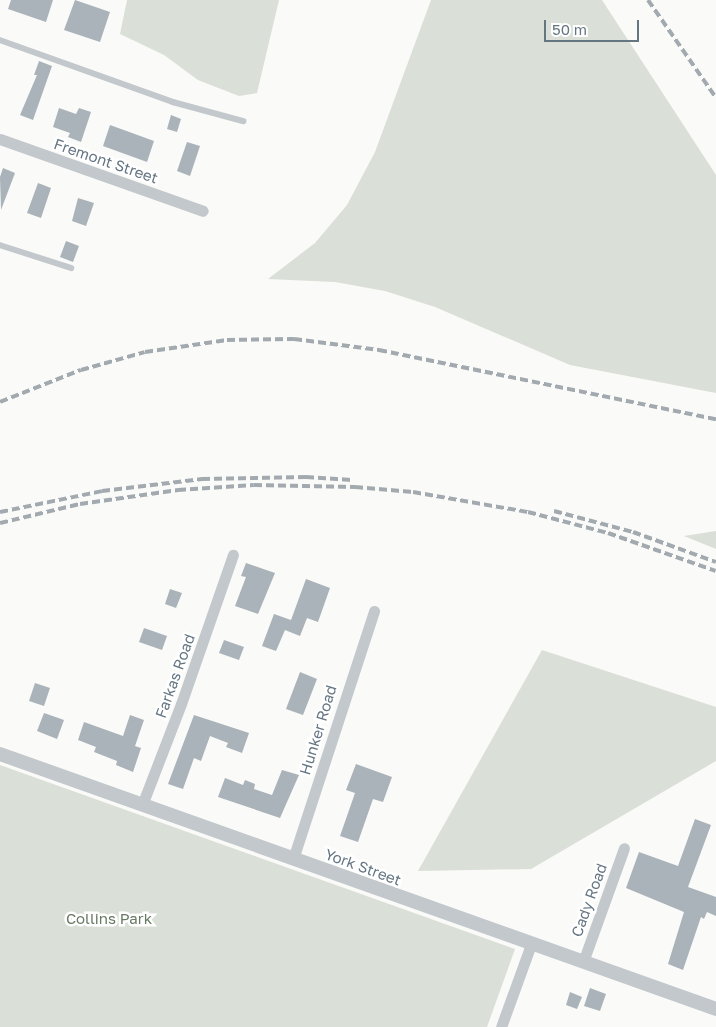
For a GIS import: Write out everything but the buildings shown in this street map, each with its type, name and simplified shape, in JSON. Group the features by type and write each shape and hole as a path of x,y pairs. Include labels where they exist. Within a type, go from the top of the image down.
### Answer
{"street":[{"name":"Fremont Street","path":"0,139 203,211"},
{"name":"Farkas Road","path":"142,805 181,704 233,555"},
{"name":"Hunker Road","path":"293,859 374,611"},
{"name":"York Street","path":"0,754 716,1009"},
{"name":"Cady Road","path":"583,962 624,848"},
{"path":"501,1027 531,944"}],"lane":[{"path":"0,40 173,102 242,121"},
{"path":"0,245 71,268"}],"green space":[{"path":"127,0 279,0 257,93 239,96 198,80 164,55 120,34"},
{"path":"431,0 602,0 716,175 716,393 570,365 435,307 385,291 335,282 268,279 315,243 347,205 375,152"},
{"path":"716,531 716,549 684,536"},
{"path":"542,650 716,707 716,761 531,869 418,871"},
{"name":"Collins Park","path":"0,765 515,949 487,1027 0,1027"}],"railway":[{"path":"648,0 716,98"},
{"path":"0,402 81,370 145,352 227,340 294,339 379,350 716,419"},
{"path":"0,512 102,491 202,479 306,477 352,480"},
{"path":"0,523 80,504 178,490 254,485 355,487 413,492 528,512 608,533 716,571"},
{"path":"554,511 633,532 716,562"}]}
